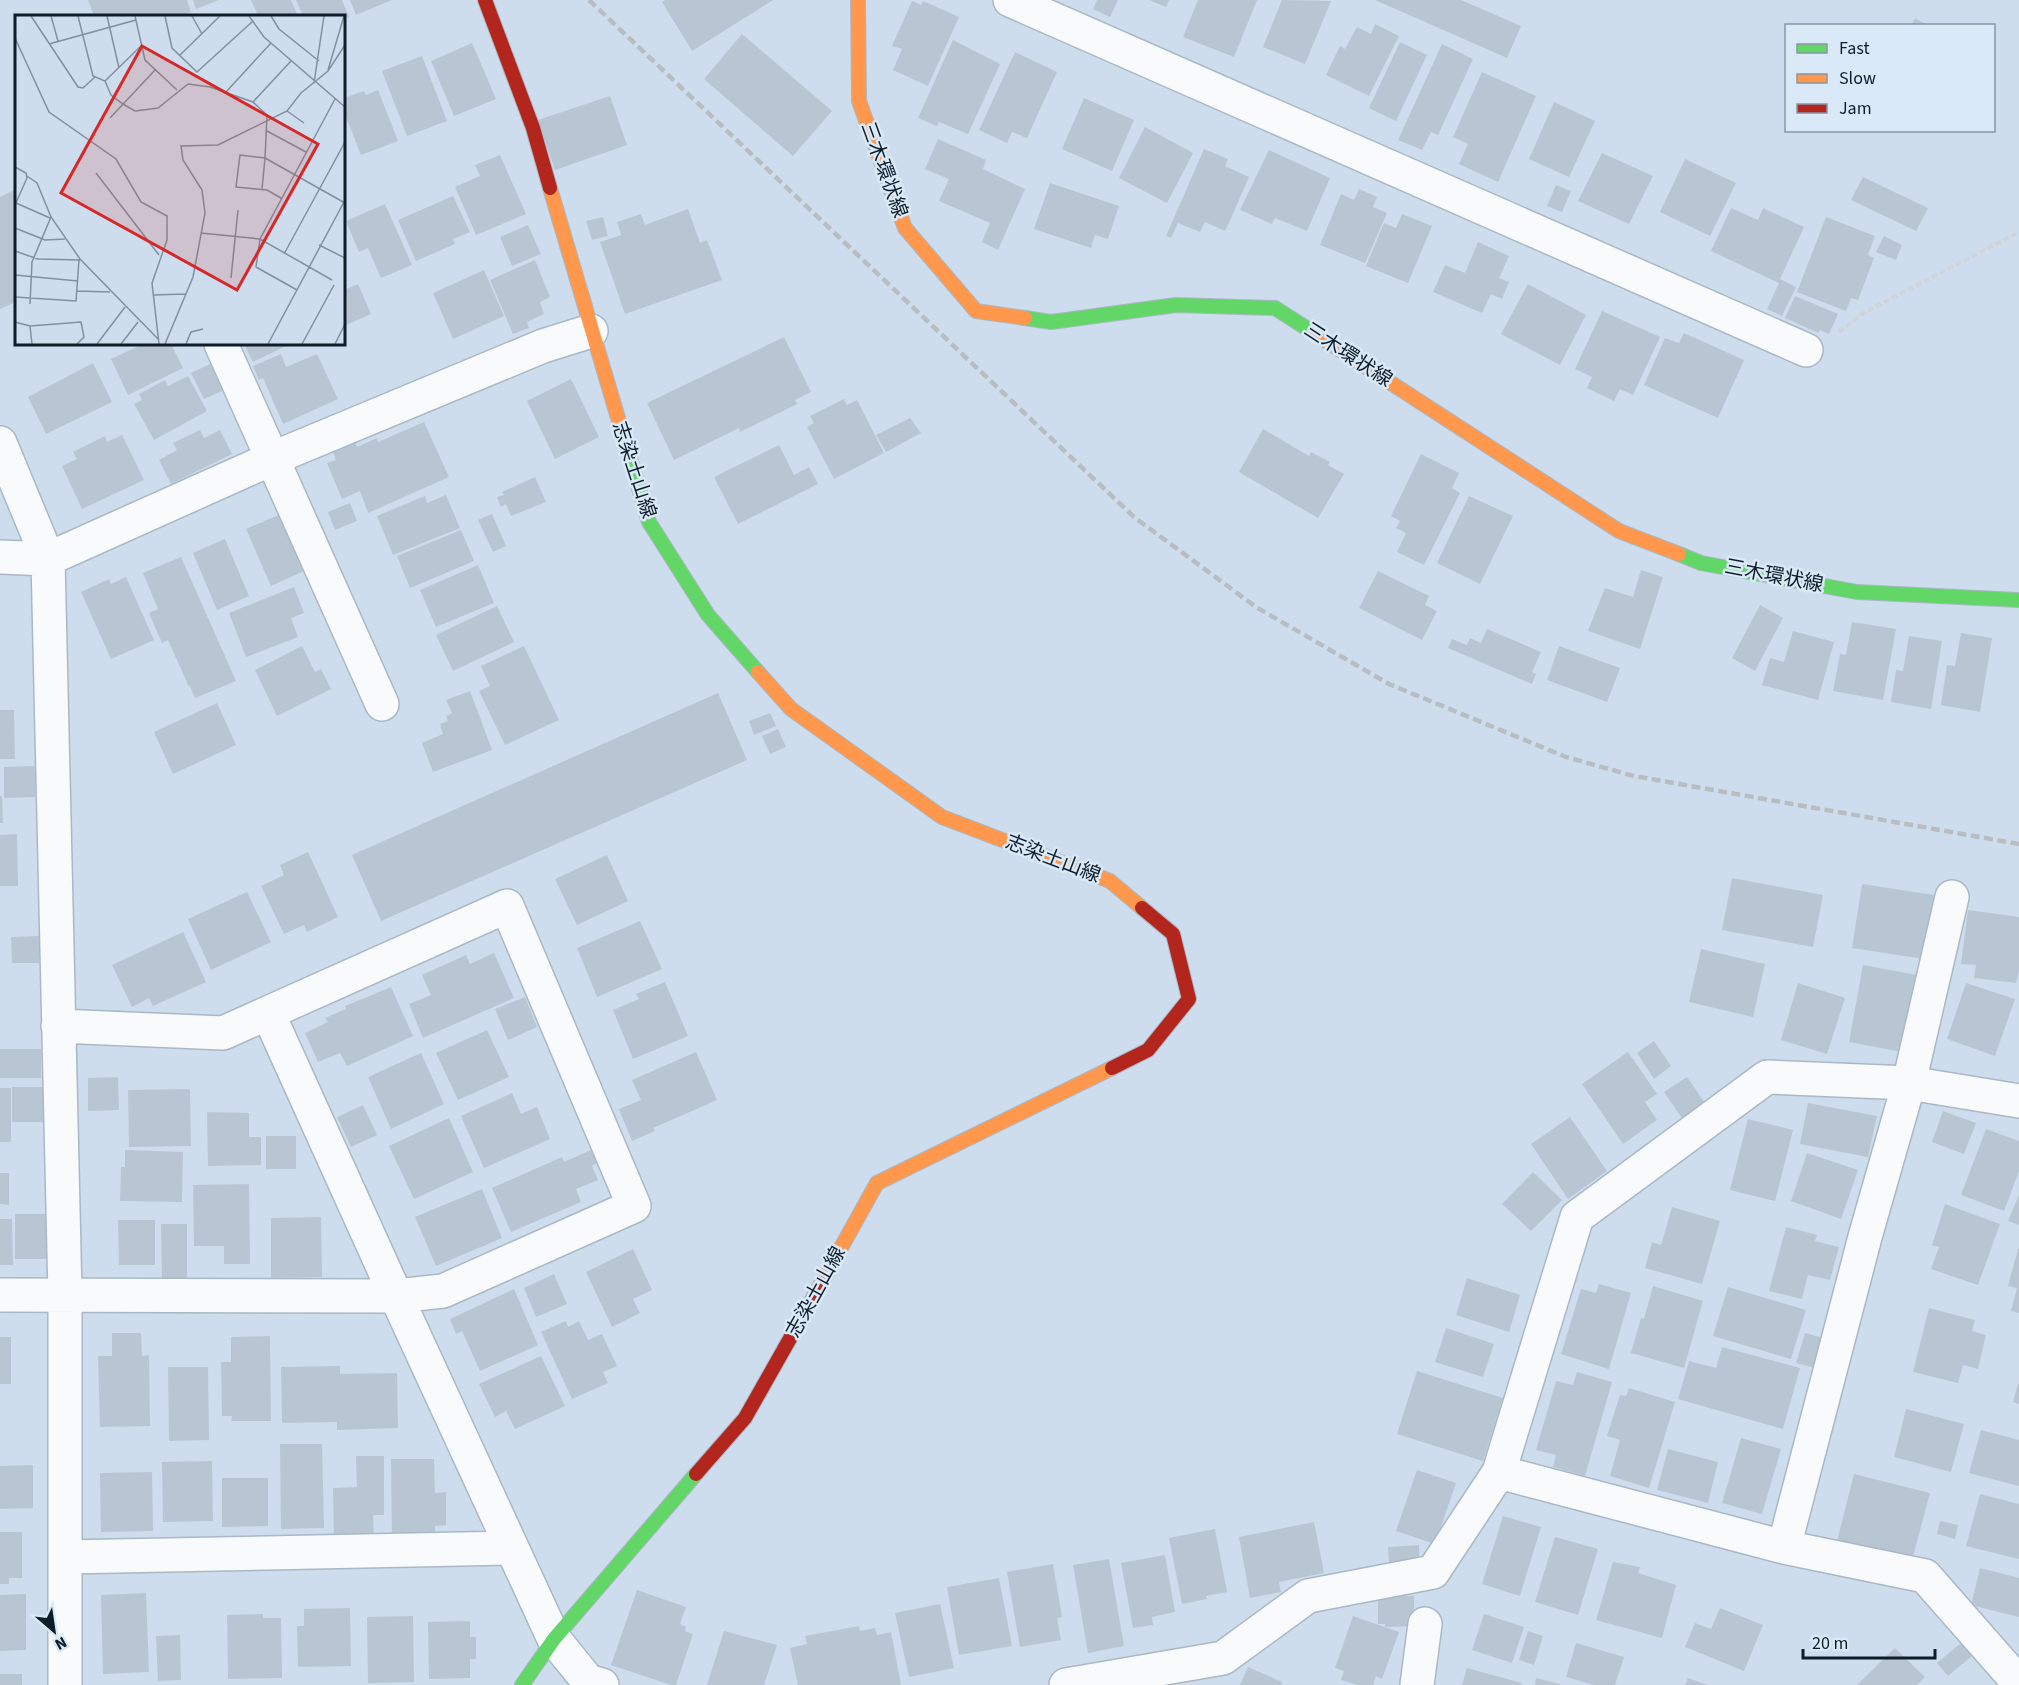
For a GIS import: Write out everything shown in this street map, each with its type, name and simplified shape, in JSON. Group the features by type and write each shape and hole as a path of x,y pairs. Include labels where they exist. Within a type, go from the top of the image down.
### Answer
{"main road":[{"name":"志染土山線","path":"485,0 533,128 591,331 650,522 708,615 791,709 942,817 1110,881 1173,934 1189,999 1148,1050 877,1183 745,1418 554,1639 522,1685"},
{"name":"三木環状線","path":"858,0 859,101 905,228 976,311 1051,322 1176,305 1275,308 1619,531 1701,563 1857,592 2019,600"}],"street":[{"path":"1010,0 1806,350"},
{"path":"0,557 48,559 271,459 543,346 591,331"},
{"path":"221,345 382,704"},
{"path":"0,443 48,559 64,1295 65,1685"},
{"path":"1784,1547 1865,1237 1909,1083 1952,897"},
{"path":"0,1295 396,1296 443,1291 634,1206 507,906 223,1033 58,1026"},
{"path":"268,1013 554,1639 588,1681 602,1685"},
{"path":"1066,1685 1223,1658 1308,1596 1433,1572 1499,1472 1577,1217 1767,1077 1909,1083 2019,1101"},
{"path":"1499,1472 1784,1547 1925,1576 2019,1683"},
{"path":"64,1557 512,1548"},
{"path":"1417,1685 1425,1624"}],"path":[{"path":"1806,350 1825,343 1865,312 2019,232"}],"building":[{"path":"88,0 187,0 191,12 183,15 94,15"},
{"path":"193,0 219,0 196,9"},
{"path":"251,0 291,0 298,15 258,15"},
{"path":"296,0 342,0 349,17 345,19 345,15 303,15"},
{"path":"350,0 392,0 356,15"},
{"path":"665,0 773,0 692,51 662,2"},
{"path":"1097,0 1118,0 1110,17 1093,9"},
{"path":"1149,0 1169,0 1166,7"},
{"path":"1198,0 1257,0 1234,57 1183,37"},
{"path":"1282,0 1331,1 1305,64 1263,47"},
{"path":"1375,0 1461,0 1521,26 1507,58"},
{"path":"912,1 921,5 923,1 959,17 928,86 893,70 902,49 892,46"},
{"path":"1915,18 1925,24 1912,24"},
{"path":"1375,24 1399,36 1369,96 1326,75 1340,46 1345,49 1357,27 1371,34"},
{"path":"742,34 832,111 793,156 704,79"},
{"path":"953,40 1000,64 968,134 939,122 937,126 918,118"},
{"path":"1400,42 1427,55 1396,121 1369,108"},
{"path":"472,43 496,99 454,116 431,61"},
{"path":"1442,44 1473,59 1438,135 1431,132 1422,150 1398,140"},
{"path":"1015,52 1057,72 1027,138 1012,132 1007,143 979,130"},
{"path":"422,56 447,121 407,136 382,71"},
{"path":"1482,72 1536,96 1498,182 1459,164 1468,144 1453,137"},
{"path":"378,90 398,141 361,155 345,115 345,98 364,91 366,95"},
{"path":"610,96 627,145 555,170 538,120"},
{"path":"1084,98 1134,120 1112,171 1062,149"},
{"path":"1554,102 1595,121 1569,177 1529,159"},
{"path":"1145,127 1193,153 1167,203 1119,178"},
{"path":"938,139 986,160 983,169 1025,189 998,250 982,242 990,223 939,201 949,179 925,169"},
{"path":"1204,149 1228,159 1225,166 1249,177 1229,223 1225,231 1205,222 1200,232 1178,223 1171,238 1166,236"},
{"path":"1269,150 1330,178 1307,231 1275,218 1272,224 1240,210"},
{"path":"1602,153 1653,176 1629,224 1578,201"},
{"path":"500,155 526,214 476,235 455,187 480,176 475,165"},
{"path":"1685,159 1736,183 1710,236 1660,212"},
{"path":"1863,177 1928,208 1916,231 1851,200"},
{"path":"1050,183 1119,206 1108,239 1095,235 1091,248 1034,229"},
{"path":"1556,185 1571,191 1562,212 1547,206"},
{"path":"1359,189 1377,197 1373,207 1387,213 1365,263 1320,245 1341,194 1354,200"},
{"path":"15,190 15,302 0,309 0,197"},
{"path":"453,196 470,232 453,239 455,244 416,261 398,220"},
{"path":"385,204 412,265 381,278 368,248 359,252 346,221"},
{"path":"1731,208 1758,220 1763,208 1804,227 1780,279 1796,287 1782,316 1767,309 1779,283 1711,251"},
{"path":"688,209 700,243 707,240 722,280 625,314 600,242 621,235 617,222 641,214 645,225"},
{"path":"1402,214 1432,226 1408,283 1366,266 1384,223 1396,228"},
{"path":"603,217 608,236 592,240 586,221"},
{"path":"1826,217 1875,236 1868,255 1874,258 1858,300 1851,298 1846,311 1797,292"},
{"path":"528,225 541,254 512,266 500,237"},
{"path":"1884,236 1902,245 1896,260 1876,252"},
{"path":"1478,242 1509,256 1499,278 1509,282 1502,299 1491,294 1482,313 1433,292 1445,265 1465,273"},
{"path":"535,260 550,297 540,302 544,314 527,322 529,328 513,334 490,280"},
{"path":"484,270 504,316 453,339 433,293"},
{"path":"358,284 371,314 345,326 345,290"},
{"path":"1528,284 1586,315 1560,365 1501,334"},
{"path":"1795,296 1838,314 1829,334 1820,330 1818,333 1785,318"},
{"path":"1602,311 1660,337 1633,395 1620,389 1614,401 1587,388 1592,377 1575,369"},
{"path":"1684,333 1744,360 1718,418 1644,385 1665,338 1679,343"},
{"path":"784,337 811,392 795,400 797,404 740,432 739,428 674,460 647,403"},
{"path":"141,345 172,345 183,368 128,395 111,359"},
{"path":"244,345 286,345 286,346 253,362"},
{"path":"281,354 286,367 317,354 338,399 283,424 263,378 259,380 253,366"},
{"path":"214,362 226,389 204,399 191,373"},
{"path":"93,363 112,402 46,434 28,397"},
{"path":"188,376 207,411 154,440 134,404 142,400 139,394 165,380 168,386"},
{"path":"571,379 599,437 555,459 527,401"},
{"path":"844,399 847,405 857,400 884,453 834,479 807,427 814,423 810,416"},
{"path":"910,418 921,433 886,452 876,435"},
{"path":"424,422 449,477 368,513 360,491 342,499 327,463 336,460 333,452 355,442 357,447 377,438 378,442"},
{"path":"1263,429 1309,456 1311,452 1330,462 1328,465 1344,474 1318,518 1239,472"},
{"path":"200,430 204,438 220,430 232,454 171,484 159,460 177,450 173,443"},
{"path":"122,435 144,480 82,509 62,466 77,459 73,452 105,436 107,442"},
{"path":"779,445 794,475 809,467 818,484 738,524 714,477"},
{"path":"1421,454 1459,473 1452,488 1460,493 1424,565 1397,552 1406,533 1396,528 1400,521 1391,516"},
{"path":"535,477 546,502 511,516 506,504 501,507 497,497 504,495 502,492"},
{"path":"446,495 460,528 393,555 377,516 425,496 427,503"},
{"path":"1469,496 1513,516 1480,584 1437,563"},
{"path":"350,503 357,521 335,530 328,512"},
{"path":"281,514 304,571 271,586 246,529"},
{"path":"492,514 506,546 493,552 478,520"},
{"path":"461,530 474,561 410,588 397,556"},
{"path":"225,539 249,596 217,610 193,553"},
{"path":"181,557 236,681 195,698 168,640 162,643 149,613 158,609 143,573"},
{"path":"478,565 494,603 436,627 420,590"},
{"path":"1641,570 1663,577 1640,649 1588,631 1605,588 1633,597"},
{"path":"1378,571 1429,596 1425,605 1437,611 1422,640 1359,608"},
{"path":"126,577 154,640 111,659 81,592 109,579 111,584"},
{"path":"294,587 304,613 291,618 298,637 246,657 229,613"},
{"path":"1760,605 1783,618 1755,671 1732,658"},
{"path":"497,606 514,642 453,671 436,635"},
{"path":"1852,622 1896,629 1883,700 1833,691 1840,654 1846,655"},
{"path":"1487,629 1541,652 1532,672 1536,674 1532,684 1448,648 1452,639 1467,645 1470,638 1481,643"},
{"path":"1793,631 1834,642 1818,700 1762,685 1770,658 1784,662"},
{"path":"1961,633 1992,638 1980,712 1941,705 1947,665 1955,666"},
{"path":"1909,636 1942,641 1931,709 1891,702 1896,670 1903,671"},
{"path":"302,646 315,672 321,669 331,689 277,716 255,670"},
{"path":"524,646 559,720 505,745 479,691 490,686 481,666"},
{"path":"1559,646 1620,668 1607,702 1547,680"},
{"path":"470,691 492,750 433,772 422,743 443,734 440,724 448,721 446,716 452,713 446,700"},
{"path":"718,693 747,760 381,921 352,855"},
{"path":"217,703 236,745 173,774 154,732"},
{"path":"0,710 14,710 15,759 0,759"},
{"path":"770,713 776,726 754,735 749,721"},
{"path":"778,729 786,747 770,754 762,736"},
{"path":"35,766 35,797 4,798 4,767"},
{"path":"0,796 2,796 3,823 0,823"},
{"path":"17,834 18,886 0,886 0,835"},
{"path":"308,852 338,917 307,932 304,925 284,934 261,886 284,875 280,865"},
{"path":"607,855 628,901 577,925 555,879"},
{"path":"1732,878 1823,895 1813,947 1722,930"},
{"path":"1862,884 1934,895 1924,959 1852,948"},
{"path":"247,892 271,942 211,970 188,919"},
{"path":"1968,910 2019,917 2019,971 2016,983 1974,978 1976,965 1961,964"},
{"path":"640,921 662,969 597,997 577,948"},
{"path":"183,932 206,982 153,1006 149,998 132,1007 112,965"},
{"path":"39,936 39,963 12,963 11,937"},
{"path":"1701,949 1765,964 1753,1017 1689,1002"},
{"path":"494,953 514,998 423,1038 409,1004 431,995 422,975 466,955 470,964"},
{"path":"1863,965 1917,975 1902,1052 1849,1042"},
{"path":"665,982 688,1036 633,1059 613,1010 639,999 636,994"},
{"path":"1798,983 1845,998 1827,1054 1781,1040"},
{"path":"1966,983 2015,999 1995,1056 1947,1039"},
{"path":"391,987 413,1036 347,1066 340,1053 318,1062 305,1033 328,1022 325,1018 346,1009 345,1006"},
{"path":"525,997 537,1027 508,1040 495,1009"},
{"path":"487,1030 509,1077 458,1100 436,1053"},
{"path":"1654,1041 1671,1066 1654,1079 1637,1053"},
{"path":"0,1049 41,1049 41,1078 0,1078"},
{"path":"696,1052 717,1100 653,1128 655,1131 632,1141 619,1109 641,1100 632,1080"},
{"path":"1628,1052 1657,1094 1645,1102 1657,1120 1623,1144 1582,1084"},
{"path":"421,1053 444,1104 391,1129 368,1077"},
{"path":"118,1077 119,1110 88,1111 88,1078"},
{"path":"1687,1077 1705,1103 1682,1118 1664,1092"},
{"path":"12,1087 45,1087 45,1122 12,1122"},
{"path":"0,1088 11,1088 11,1142 0,1142"},
{"path":"190,1089 191,1146 129,1147 128,1090"},
{"path":"512,1093 521,1114 537,1107 550,1139 484,1168 461,1116"},
{"path":"1808,1103 1877,1116 1868,1157 1800,1144"},
{"path":"363,1105 377,1135 351,1147 337,1117"},
{"path":"1943,1111 1976,1123 1964,1154 1932,1142"},
{"path":"207,1112 249,1113 249,1137 261,1137 261,1165 208,1166"},
{"path":"1570,1117 1607,1171 1568,1199 1531,1144"},
{"path":"449,1118 473,1172 414,1199 389,1146"},
{"path":"1748,1119 1793,1130 1775,1201 1730,1190"},
{"path":"1986,1129 2019,1141 2019,1171 2004,1211 1961,1195"},
{"path":"266,1136 296,1136 296,1169 266,1169"},
{"path":"125,1150 183,1152 182,1202 120,1201 121,1167 125,1167"},
{"path":"591,1150 597,1163 592,1166 598,1180 576,1189 581,1202 511,1232 492,1188 562,1157 564,1162"},
{"path":"1807,1153 1858,1170 1841,1219 1791,1201"},
{"path":"1533,1172 1562,1200 1531,1231 1502,1204"},
{"path":"0,1173 9,1173 9,1205 0,1204"},
{"path":"249,1184 250,1264 224,1264 224,1246 194,1246 193,1185"},
{"path":"482,1189 502,1238 436,1266 415,1217"},
{"path":"2019,1195 2019,1225 2008,1221"},
{"path":"1945,1204 2000,1224 1978,1285 1931,1269 1939,1247 1932,1245"},
{"path":"1672,1207 1720,1221 1702,1284 1645,1268 1652,1242 1661,1245"},
{"path":"15,1214 48,1214 48,1259 15,1259"},
{"path":"321,1217 322,1277 271,1278 271,1218"},
{"path":"0,1219 12,1219 13,1265 0,1265"},
{"path":"118,1220 155,1220 155,1265 119,1265"},
{"path":"161,1224 187,1224 187,1279 162,1280"},
{"path":"1786,1227 1817,1235 1815,1241 1839,1247 1830,1280 1808,1275 1802,1299 1769,1291"},
{"path":"633,1249 652,1290 633,1299 640,1313 612,1327 586,1272"},
{"path":"2018,1249 2019,1313 2011,1311 2017,1288 2008,1286"},
{"path":"554,1274 567,1304 536,1317 524,1288"},
{"path":"1467,1278 1520,1295 1509,1332 1456,1315"},
{"path":"1599,1284 1631,1293 1609,1369 1561,1354 1581,1289 1596,1293"},
{"path":"1653,1286 1703,1301 1684,1368 1631,1353"},
{"path":"1728,1287 1806,1310 1791,1359 1713,1336"},
{"path":"514,1289 538,1345 480,1371 462,1331 456,1334 450,1319"},
{"path":"1929,1308 1975,1320 1972,1331 1986,1335 1978,1369 1963,1365 1958,1383 1913,1372"},
{"path":"566,1321 568,1327 579,1321 588,1340 602,1334 617,1366 603,1372 608,1383 572,1399 541,1332"},
{"path":"1446,1328 1494,1344 1483,1377 1435,1362"},
{"path":"112,1333 141,1333 142,1356 149,1355 150,1426 100,1427 98,1356 112,1356"},
{"path":"1805,1333 1827,1339 1819,1369 1796,1363"},
{"path":"270,1336 271,1421 231,1421 232,1416 222,1416 221,1362 231,1362 231,1337"},
{"path":"0,1337 11,1337 11,1384 0,1384"},
{"path":"1722,1347 1800,1368 1783,1429 1678,1399 1689,1361 1716,1368"},
{"path":"541,1356 565,1406 515,1429 506,1411 495,1417 479,1384"},
{"path":"340,1366 340,1374 397,1373 398,1428 337,1430 337,1422 282,1423 281,1367"},
{"path":"168,1367 208,1367 209,1440 169,1441"},
{"path":"1417,1371 1503,1398 1483,1461 1397,1434"},
{"path":"1577,1372 1612,1382 1585,1476 1553,1467 1556,1455 1536,1450 1556,1381 1573,1385"},
{"path":"2019,1384 2019,1404 2013,1402"},
{"path":"1629,1388 1675,1402 1649,1488 1610,1476 1620,1440 1607,1436 1620,1395 1626,1396"},
{"path":"1906,1409 1964,1424 1951,1472 1894,1457"},
{"path":"1981,1430 2019,1440 2019,1486 1969,1473"},
{"path":"1741,1438 1781,1449 1762,1514 1722,1503"},
{"path":"280,1444 322,1444 324,1528 281,1529"},
{"path":"1668,1449 1718,1462 1708,1503 1657,1490"},
{"path":"356,1456 384,1456 384,1515 373,1515 374,1540 334,1540 333,1488 357,1487"},
{"path":"391,1459 434,1459 435,1493 446,1492 446,1525 435,1526 435,1542 392,1543"},
{"path":"212,1461 213,1521 163,1522 162,1462"},
{"path":"33,1465 33,1508 0,1509 0,1466"},
{"path":"1417,1470 1456,1483 1435,1544 1396,1531"},
{"path":"152,1472 153,1531 101,1532 100,1473"},
{"path":"1854,1474 1930,1493 1911,1564 1836,1545"},
{"path":"222,1478 268,1478 268,1526 222,1527"},
{"path":"1980,1494 2019,1504 2019,1559 1966,1546"},
{"path":"1503,1516 1541,1527 1520,1596 1482,1584"},
{"path":"1940,1521 1958,1525 1955,1539 1937,1534"},
{"path":"1314,1522 1324,1573 1279,1582 1281,1592 1250,1598 1239,1537"},
{"path":"1215,1529 1227,1592 1182,1604 1169,1538"},
{"path":"0,1532 22,1532 22,1578 9,1578 9,1584 0,1584"},
{"path":"1555,1537 1598,1549 1578,1615 1535,1602"},
{"path":"1419,1545 1419,1562 1389,1563 1388,1547"},
{"path":"1165,1555 1175,1612 1152,1617 1153,1625 1133,1628 1121,1563"},
{"path":"1109,1559 1124,1646 1088,1653 1073,1565"},
{"path":"1613,1562 1640,1567 1638,1573 1676,1585 1662,1638 1596,1620"},
{"path":"1053,1564 1062,1617 1057,1618 1061,1640 1020,1647 1007,1572"},
{"path":"1980,1568 2019,1578 2019,1617 1971,1605"},
{"path":"999,1578 1012,1646 959,1655 947,1587"},
{"path":"637,1590 686,1607 680,1624 686,1627 685,1631 693,1634 676,1685 611,1665"},
{"path":"146,1593 149,1672 103,1674 101,1595"},
{"path":"26,1594 26,1650 0,1651 0,1595"},
{"path":"1378,1596 1414,1596 1414,1626 1385,1627 1385,1624 1378,1624"},
{"path":"940,1604 954,1668 909,1677 895,1613"},
{"path":"350,1608 351,1666 298,1667 297,1626 304,1626 304,1609"},
{"path":"1720,1608 1763,1625 1744,1671 1685,1647 1695,1623 1711,1629"},
{"path":"263,1614 263,1618 281,1618 282,1678 228,1679 227,1615"},
{"path":"1484,1614 1524,1627 1512,1663 1472,1650"},
{"path":"413,1616 414,1682 368,1683 367,1617"},
{"path":"1353,1616 1399,1632 1382,1679 1376,1676 1373,1685 1358,1685 1341,1680 1344,1671 1335,1668"},
{"path":"470,1621 470,1637 476,1637 476,1659 470,1659 470,1678 429,1679 428,1622"},
{"path":"859,1626 860,1631 875,1628 877,1635 891,1632 901,1685 798,1685 790,1648 807,1644 805,1636"},
{"path":"724,1631 777,1645 764,1685 707,1685"},
{"path":"1528,1631 1543,1636 1534,1665 1519,1660"},
{"path":"180,1635 181,1680 158,1681 156,1636"},
{"path":"1962,1642 1973,1655 1948,1676 1937,1663"},
{"path":"1576,1643 1624,1657 1615,1685 1594,1685 1566,1677"},
{"path":"1895,1648 1925,1677 1917,1685 1857,1685"},
{"path":"1248,1667 1282,1682 1281,1685 1240,1685"},
{"path":"1467,1668 1522,1683 1521,1685 1462,1685"},
{"path":"0,1674 22,1674 22,1685 0,1685"},
{"path":"1536,1678 1560,1684 1560,1685 1535,1685"},
{"path":"1688,1678 1708,1685 1685,1685"}],"railway":[{"path":"589,0 1134,517 1256,607 1389,684 1566,757 1634,776 2019,844"}],"traffic: fast":[{"path":"1025,318 1051,322 1176,305 1275,308 1314,333"},
{"path":"623,435 649,522 708,615 758,672"},
{"path":"1679,554 1701,563 1857,592 2019,600"},
{"path":"522,1685 554,1639 696,1474"}],"traffic: slow":[{"path":"858,0 859,101 905,228 976,311 1025,318"},
{"path":"550,188 623,435"},
{"path":"1314,333 1619,531 1679,554"},
{"path":"758,672 791,709 942,817 1110,881 1142,908"},
{"path":"822,1282 877,1183 1112,1068"}],"traffic: jam":[{"path":"485,0 533,128 550,188"},
{"path":"1112,1068 1148,1050 1189,999 1173,934 1142,908"},
{"path":"696,1474 745,1418 822,1282"}]}
